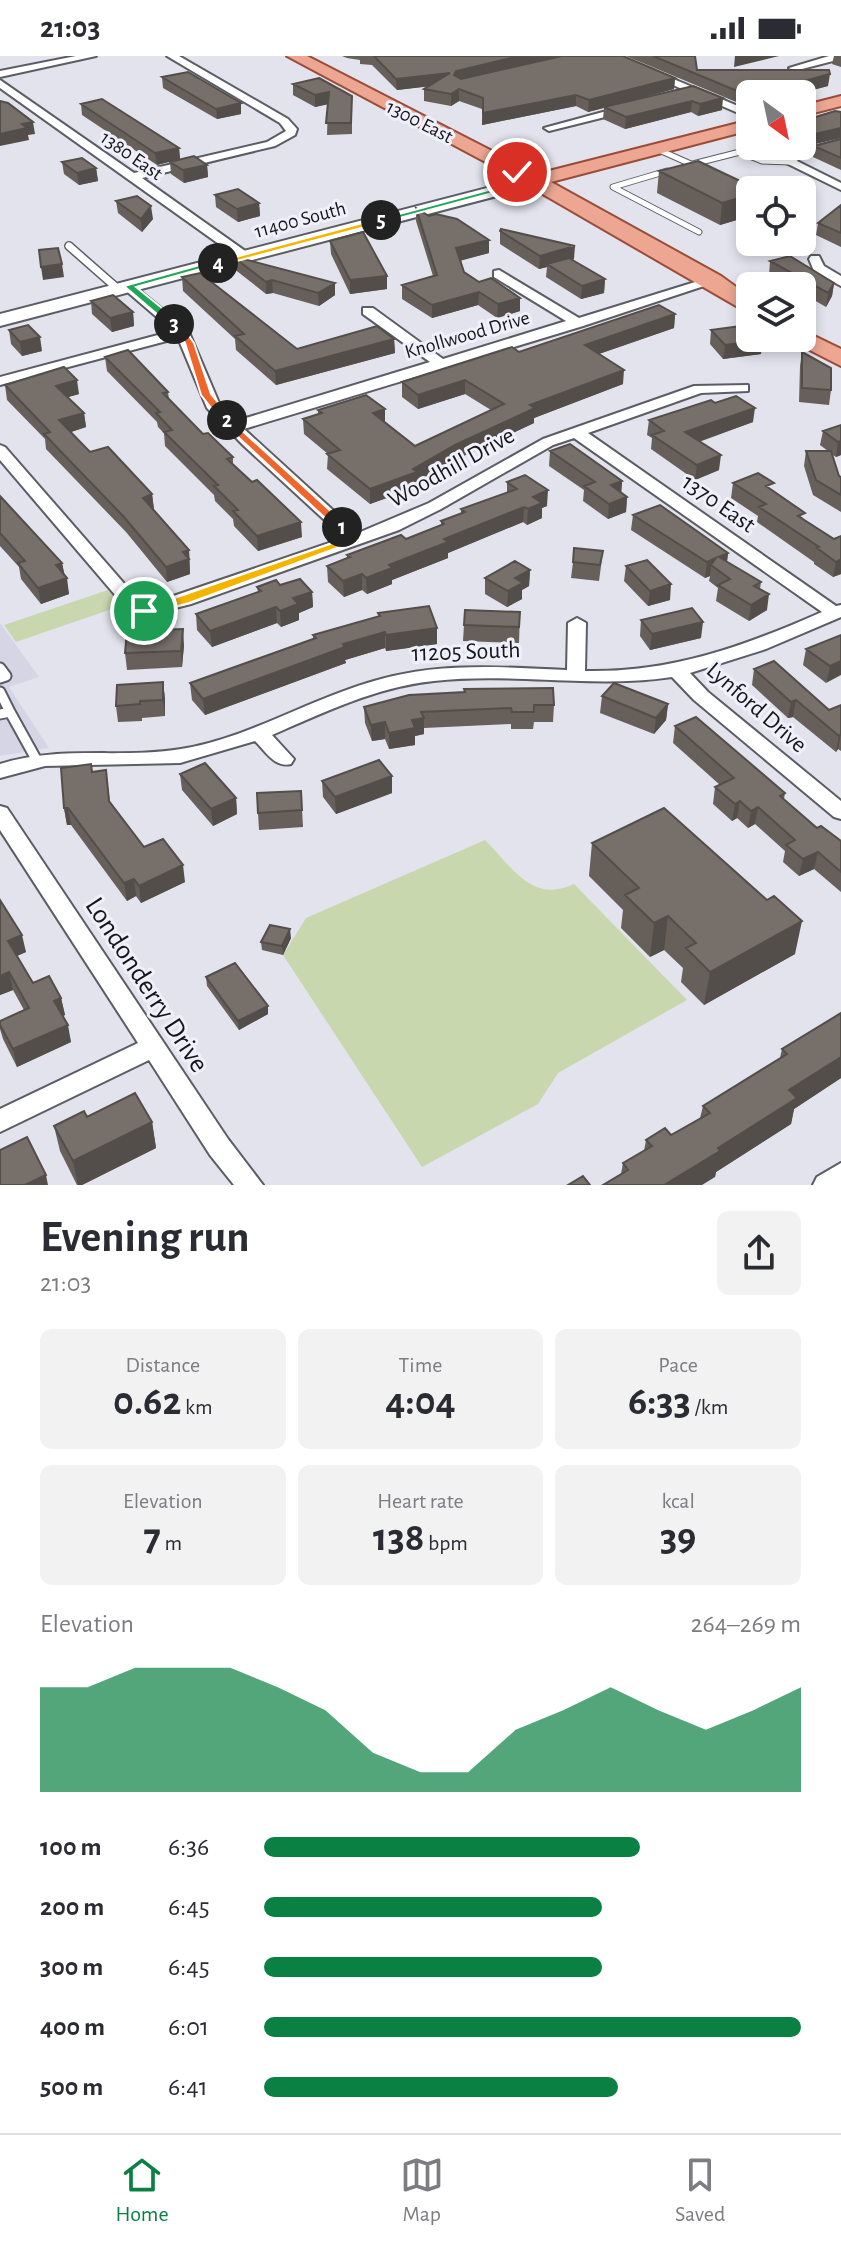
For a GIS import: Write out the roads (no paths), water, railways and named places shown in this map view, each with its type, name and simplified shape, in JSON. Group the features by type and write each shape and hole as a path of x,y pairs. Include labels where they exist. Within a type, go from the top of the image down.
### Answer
{"main road":[{"name":"1300 East","path":"295,56 533,181 713,281 736,297"},
{"name":"11400 South","path":"0,320 736,129"},
{"name":"1300 East","path":"713,281 736,290"},
{"path":"816,330 841,343"},
{"path":"816,345 841,359"}],"street":[{"path":"0,74 91,56"},
{"path":"132,177 271,144 291,133 289,125 172,56"},
{"path":"610,56 736,109"},
{"path":"794,68 840,56"},
{"name":"1380 East","path":"0,83 244,256"},
{"path":"671,97 693,91"},
{"path":"549,128 641,105"},
{"path":"841,143 796,155 790,162 841,187"},
{"path":"815,259 819,268 841,282"},
{"path":"499,274 578,323"},
{"name":"Knollwood Drive","path":"233,427 713,281"},
{"path":"124,288 183,333 206,395 233,427 355,539"},
{"path":"368,311 439,362"},
{"path":"0,381 183,333"},
{"name":"Woodhill Drive","path":"0,450 122,592 144,611 185,600 416,517 521,455 576,432 699,389 743,388"},
{"name":"1370 East","path":"576,432 838,611"},
{"name":"11205 South","path":"0,771 36,759 63,756 181,756 222,746 337,698 408,678 483,672 618,677 678,672 744,652 838,611"},
{"path":"576,677 577,623"},
{"name":"Lynford Drive","path":"678,672 701,696 840,809"},
{"path":"257,731 284,759"},
{"name":"Londonderry Drive","path":"0,813 219,1147 250,1185"},
{"path":"0,1121 153,1047"},
{"path":"826,1185 841,1175"}],"lane":[{"path":"657,149 701,168"},
{"path":"699,232 613,186 740,152 762,161 790,162"},
{"path":"69,246 124,288"},
{"path":"0,668 6,676 0,678"},
{"path":"0,692 5,713 36,759"}]}
